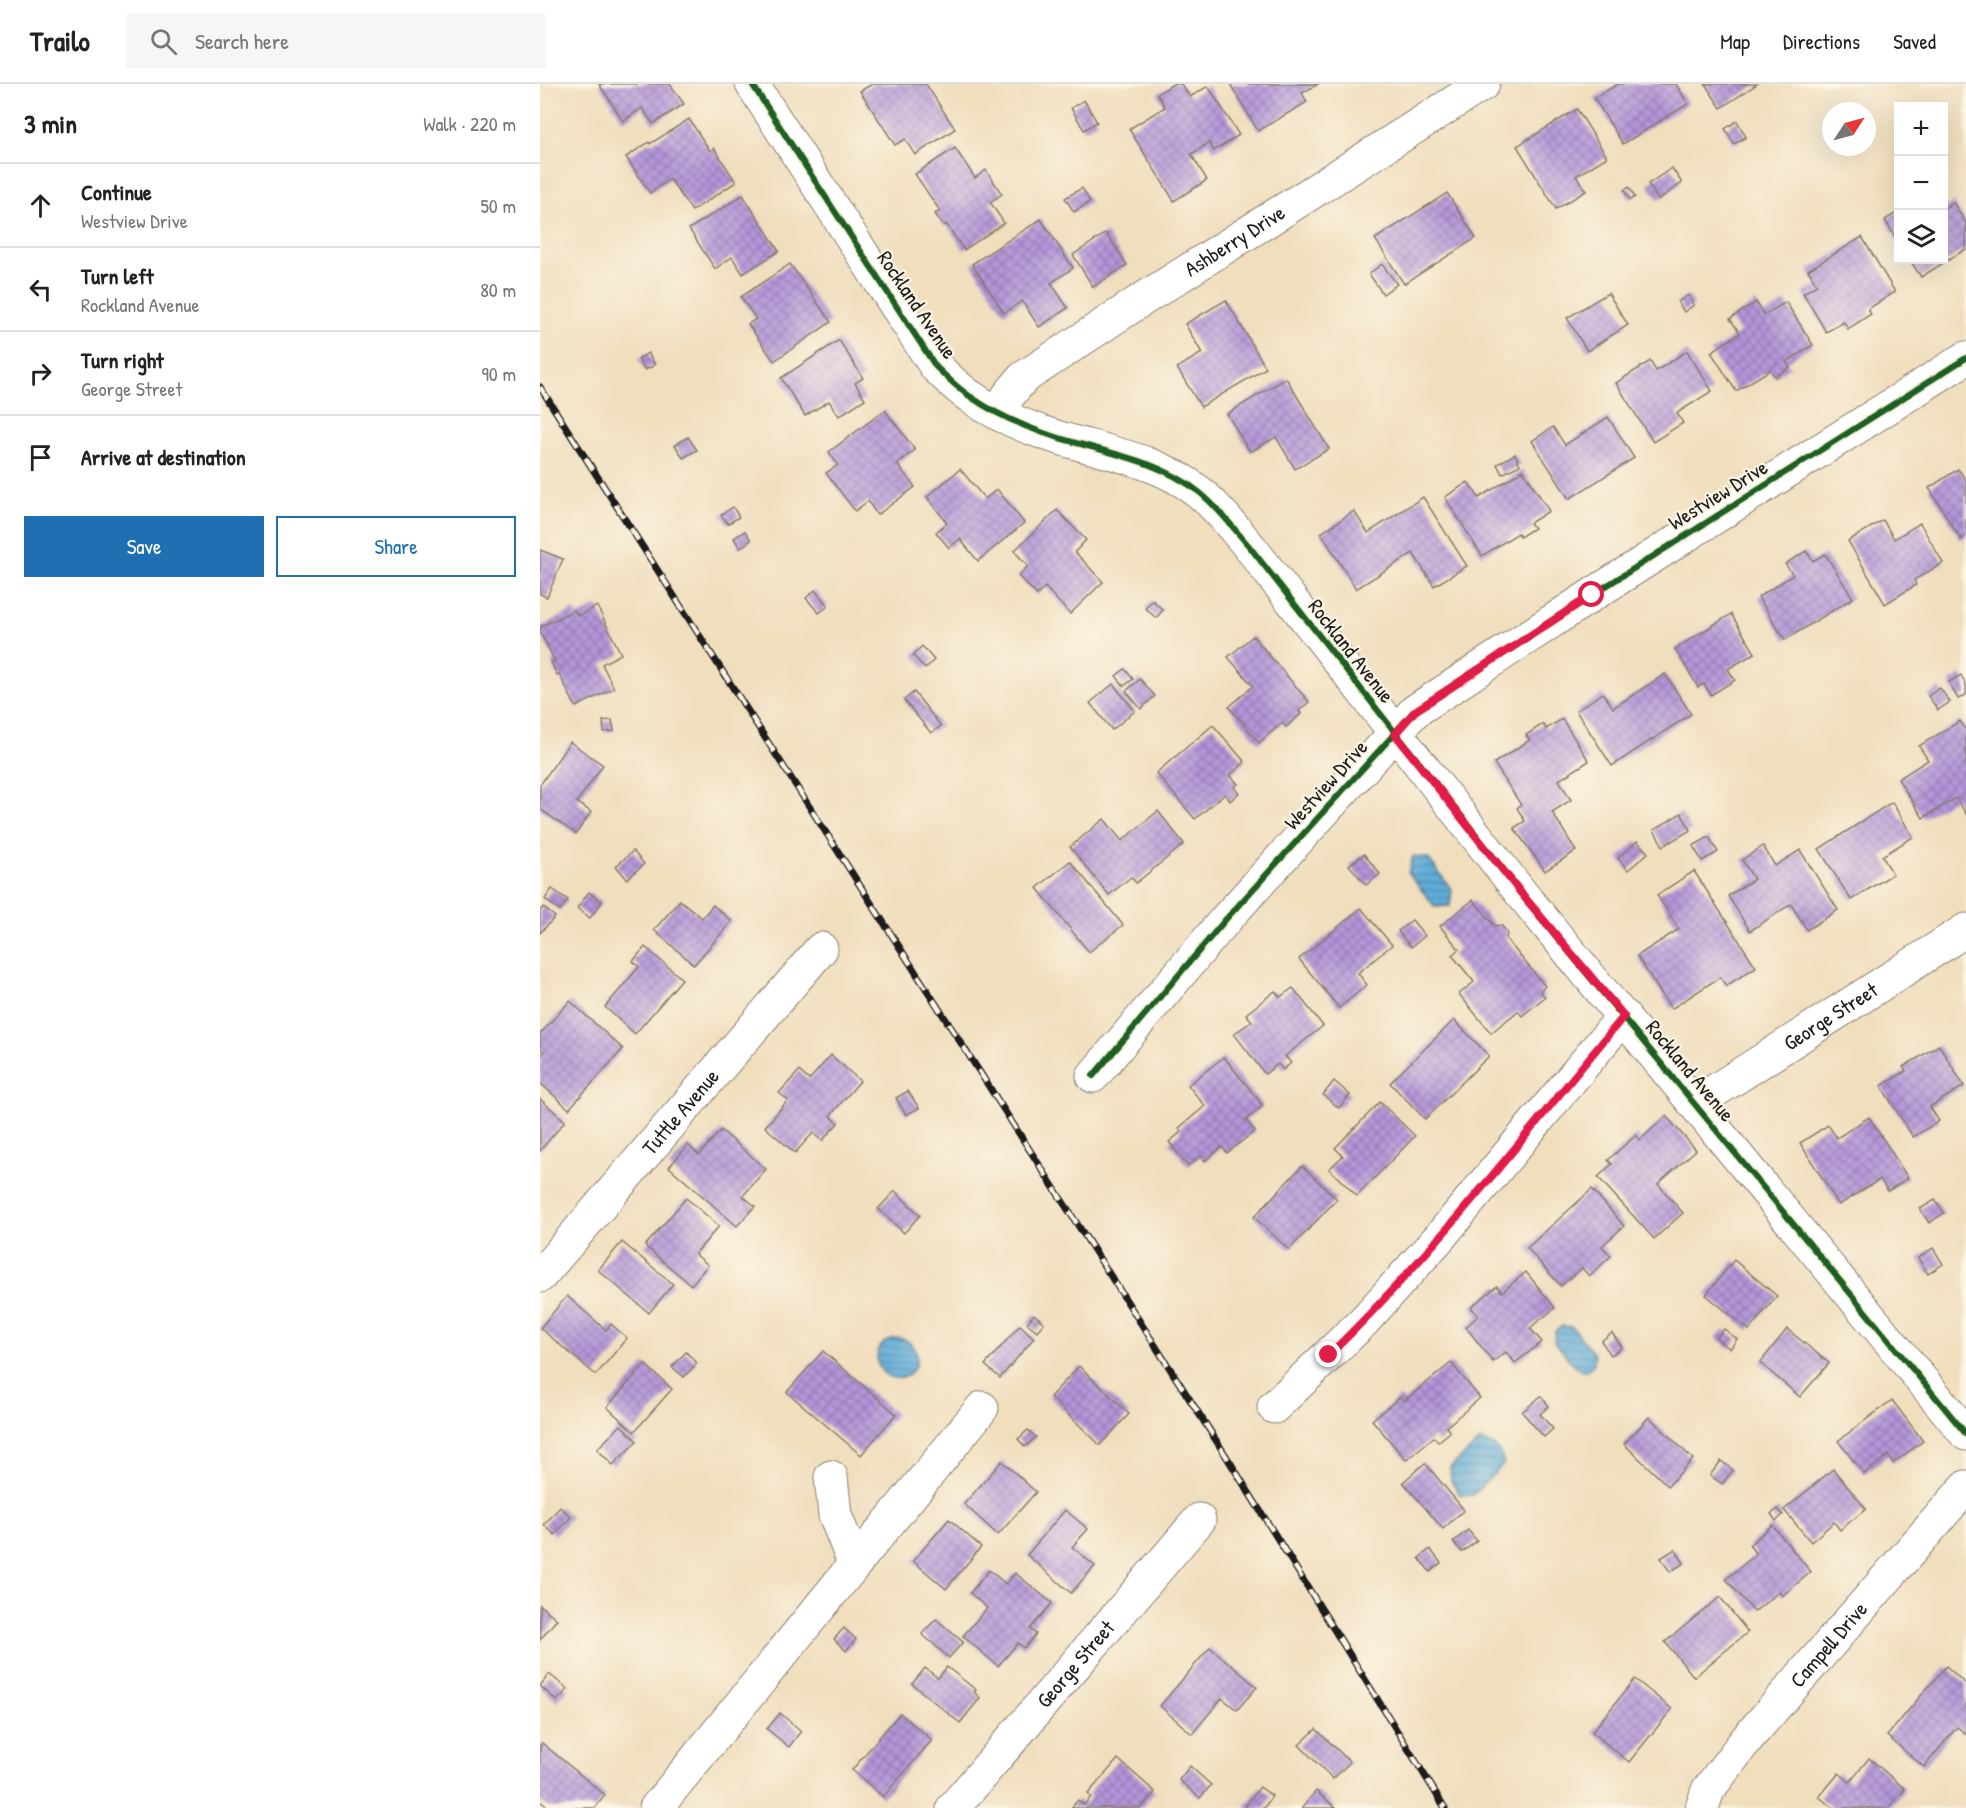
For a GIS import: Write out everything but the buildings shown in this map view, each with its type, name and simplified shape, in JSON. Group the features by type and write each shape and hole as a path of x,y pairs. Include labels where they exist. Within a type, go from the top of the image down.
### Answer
{"street":[{"name":"Rockland Avenue","path":"752,84 936,367 969,396 1000,415 1042,432 1130,458 1167,473 1198,492 1249,546 1521,893 1966,1434"},
{"name":"Ashberry Drive","path":"1000,415 1008,396 1023,378 1140,301 1484,84"},
{"name":"Westview Drive","path":"1093,1076 1226,920 1415,711 1592,595 1966,358"},
{"name":"George Street","path":"1696,1103 1966,930"},
{"name":"Tuttle Avenue","path":"540,1276 821,949"},
{"path":"1274,1407 1363,1322 1439,1238 1624,1016"},
{"path":"656,1808 982,1408"},
{"path":"831,1477 835,1515 854,1563"},
{"name":"Campell Drive","path":"1702,1808 1708,1790 1746,1740 1966,1487"},
{"name":"George Street","path":"953,1808 1199,1520"}],"water":[{"path":"1413,856 1428,858 1452,890 1450,906 1435,907 1408,873"},
{"path":"1562,1326 1572,1327 1595,1355 1594,1364 1586,1371 1576,1368 1554,1341 1555,1331"},
{"path":"897,1338 905,1339 911,1344 916,1350 916,1366 911,1372 905,1377 897,1378 889,1377 883,1372 878,1366 877,1358 878,1350 883,1344 889,1339"},
{"path":"1480,1441 1496,1448 1504,1464 1473,1495 1460,1495 1451,1481 1450,1467"}],"railway":[{"path":"540,387 1228,1459 1445,1808"}],"cycle path":[{"path":"752,84 936,367 953,383 987,408 1022,425 1061,439 1143,462 1162,470 1199,492 1219,511 1249,546 1521,893 1966,1434"},
{"path":"1093,1076 1226,919 1415,711 1592,595 1966,358"}],"route":[{"path":"1329,1355 1363,1322 1439,1238 1624,1016 1521,893 1395,734 1415,711 1592,595"}]}
